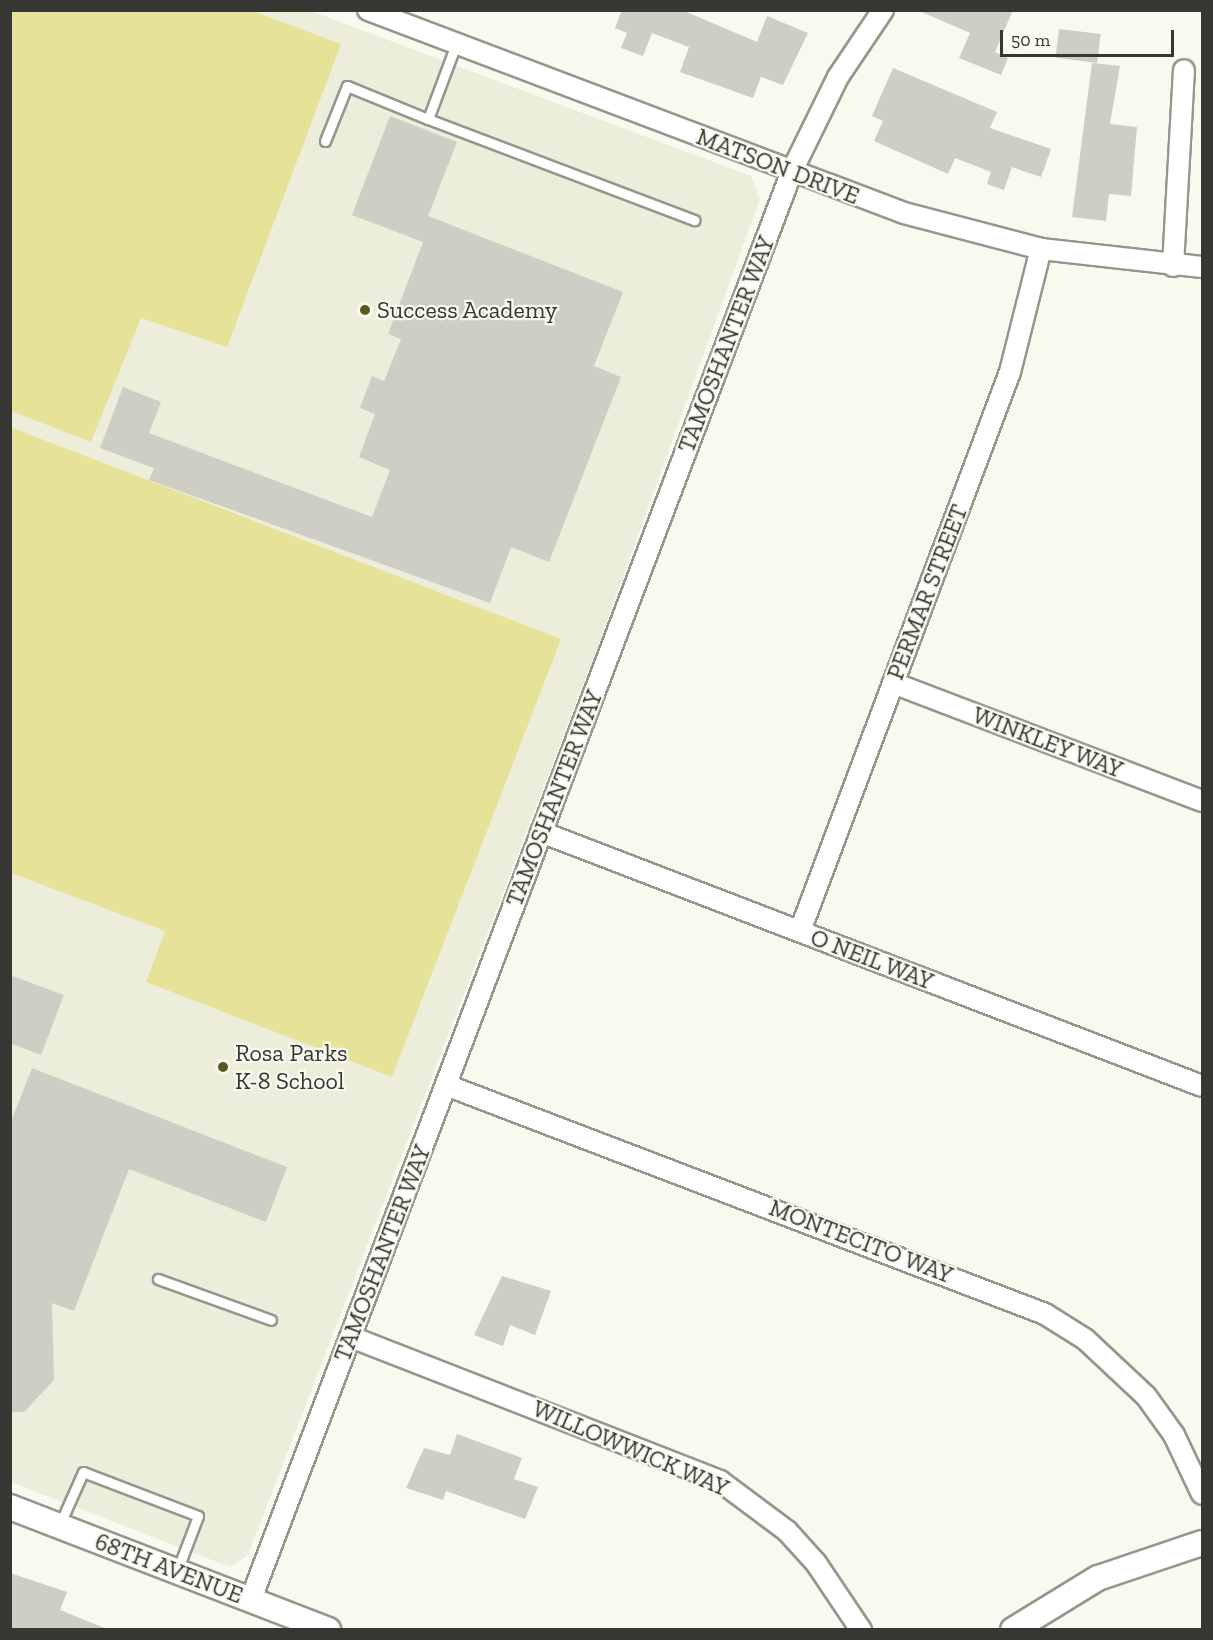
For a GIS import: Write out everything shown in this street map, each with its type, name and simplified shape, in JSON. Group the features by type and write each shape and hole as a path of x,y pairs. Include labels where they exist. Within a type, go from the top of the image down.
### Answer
{"street":[{"name":"MATSON DRIVE","path":"368,10 904,213 1041,249 1173,266 1203,267"},
{"name":"TAMOSHANTER WAY","path":"251,1599 792,171 838,77 883,10"},
{"path":"1173,266 1184,70"},
{"name":"PERMAR STREET","path":"800,931 1010,372 1041,249"},
{"name":"WINKLEY WAY","path":"893,683 1203,801"},
{"name":"O NEIL WAY","path":"542,832 1203,1086"},
{"name":"MONTECITO WAY","path":"446,1085 1045,1314 1085,1339 1146,1396 1174,1435 1203,1494"},
{"name":"WILLOWWICK WAY","path":"351,1337 720,1481 787,1531 816,1563 861,1629"},
{"name":"68TH AVENUE","path":"10,1507 328,1629"},
{"path":"1013,1629 1098,1578 1203,1543"}],"lane":[{"path":"428,118 456,44"},
{"path":"325,141 347,86 694,220"},
{"path":"158,1279 271,1320"},
{"path":"59,1526 83,1472 198,1516 177,1571"}],"shaded area":[{"path":"10,11 311,11 751,176 760,199 596,651 248,1555 230,1567 11,1482"},
{"path":"10,11 253,11 341,44 227,347 141,318 91,442 11,411"},
{"path":"10,427 561,639 392,1077 146,982 165,931 11,873"}],"building":[{"path":"622,10 682,10 757,42 767,16 808,33 783,85 761,77 753,98 680,72 689,47 652,33 643,56 621,48 627,33 615,28"},
{"path":"917,10 1013,10 995,52 1008,58 1001,75 959,58 970,33"},
{"path":"1059,29 1101,34 1097,63 1055,58"},
{"path":"1092,63 1120,66 1110,124 1137,127 1131,196 1109,194 1106,221 1072,217"},
{"path":"893,68 997,112 990,128 1051,149 1041,177 1012,167 1004,190 987,184 991,172 955,158 948,174 874,141 883,121 872,116"},
{"path":"390,116 457,142 428,216 623,292 594,366 621,377 549,562 511,547 490,603 149,480 154,468 100,448 123,387 161,402 149,433 372,517 390,470 359,457 375,414 360,408 372,376 384,381 401,339 388,334 423,242 352,215"},
{"path":"10,975 64,995 41,1055 10,1043"},
{"path":"32,1068 287,1167 266,1222 129,1169 74,1311 52,1303 54,1380 24,1412 10,1412 10,1124"},
{"path":"502,1276 551,1291 535,1335 510,1325 503,1346 474,1335"},
{"path":"457,1434 522,1458 514,1479 538,1487 525,1519 446,1491 443,1500 406,1488 424,1448 450,1455"},
{"path":"10,1573 67,1592 60,1610 107,1629 10,1629"}],"place":[{"name":"Success Academy","path":"365,310"},
{"name":"Rosa Parks K-8 School","path":"223,1067"}]}
